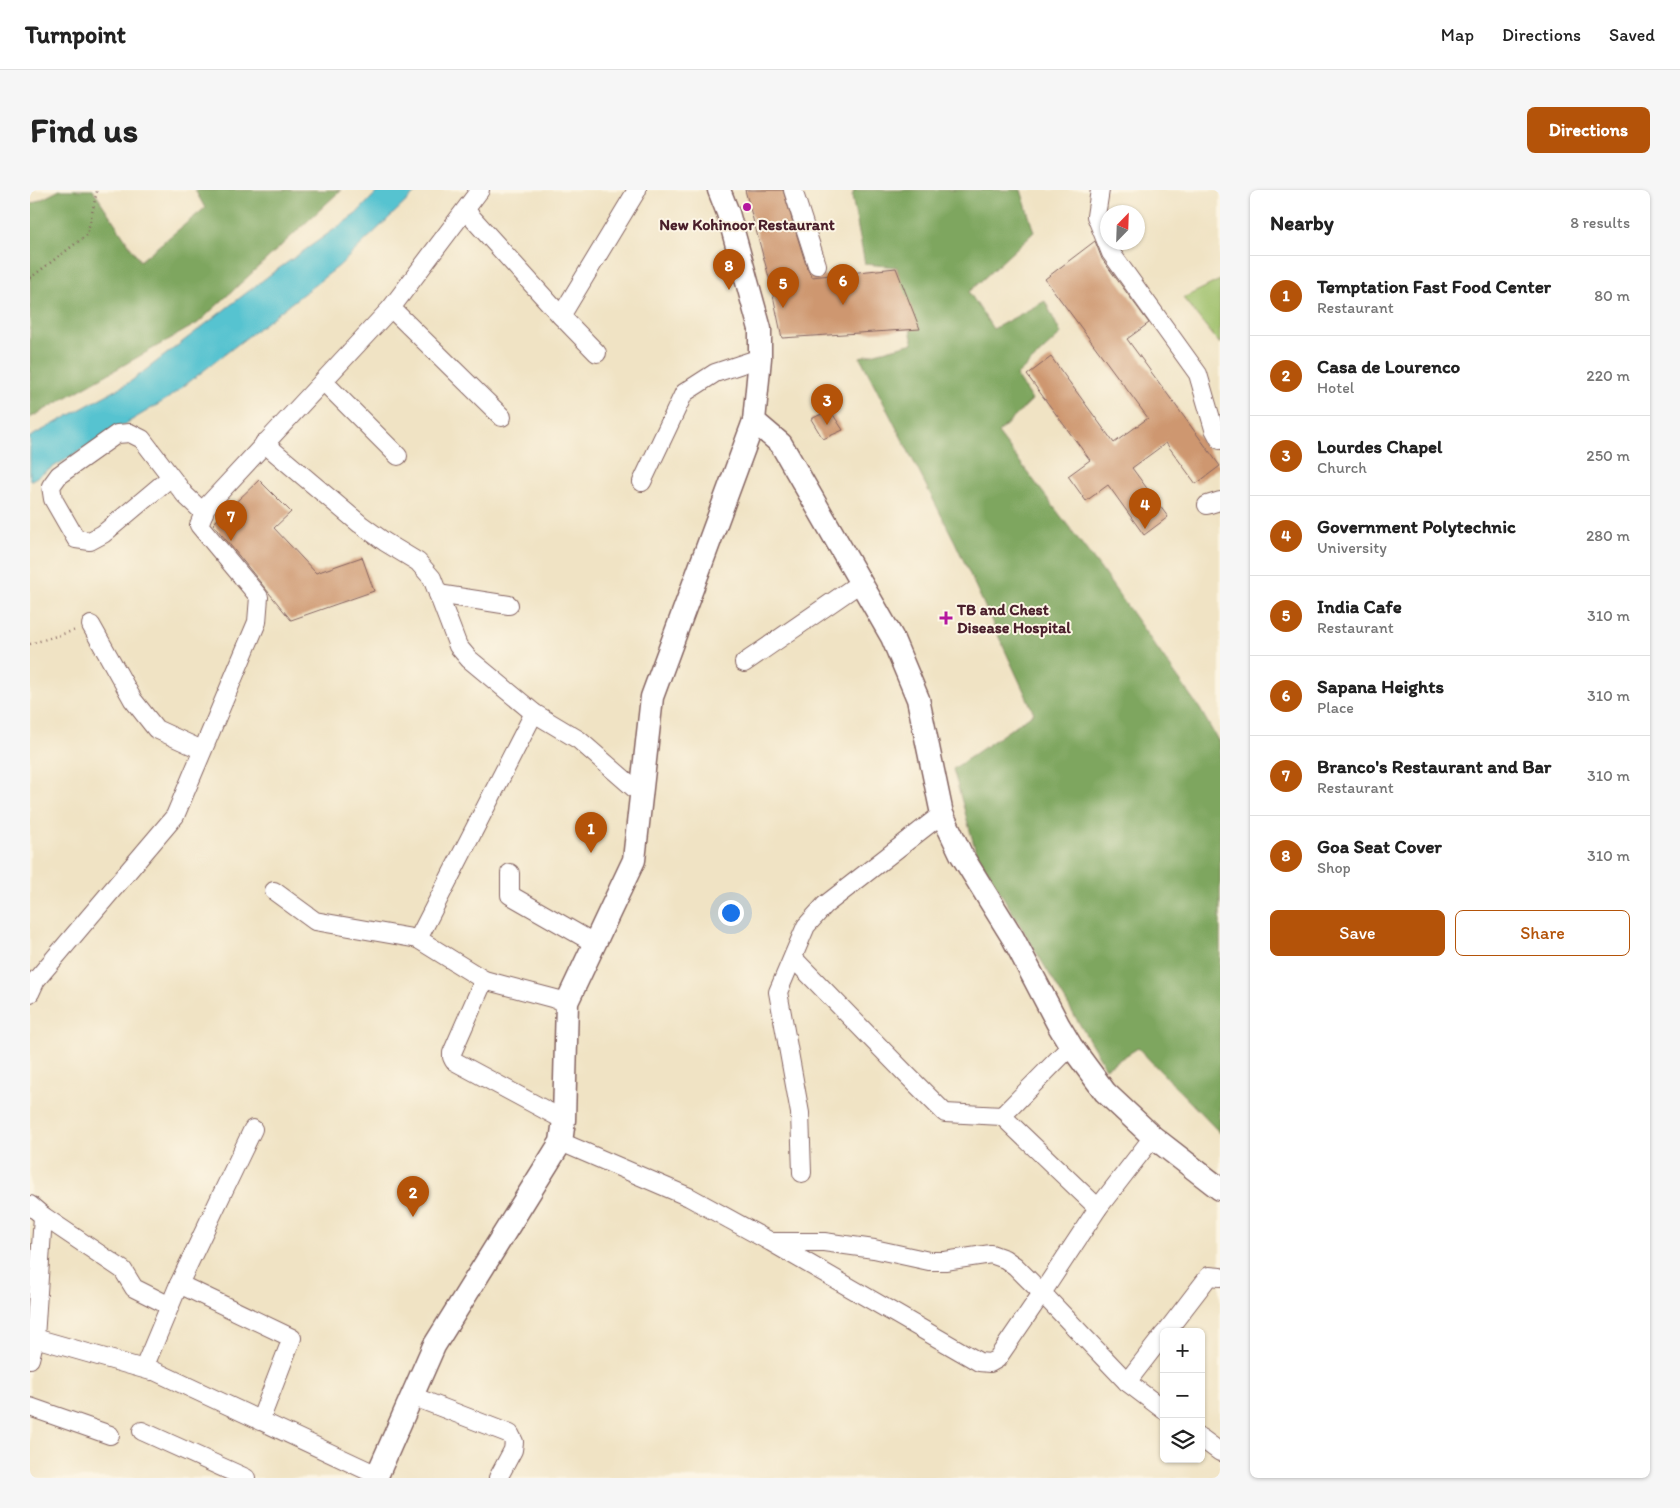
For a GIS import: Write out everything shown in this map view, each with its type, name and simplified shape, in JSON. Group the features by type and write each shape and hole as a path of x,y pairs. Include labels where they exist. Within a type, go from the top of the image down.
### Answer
{"main road":[{"path":"377,1476 434,1346 563,1131 567,1002 634,860 652,697 754,421 760,358 760,330 728,213 719,190"},
{"path":"754,421 780,444 892,636 918,699 942,814 960,854 1013,938 1071,1046 1105,1092 1153,1137 1220,1188"}],"street":[{"path":"30,993 36,980 175,816 257,622 259,597 200,525 206,507 391,308 480,190"},
{"path":"561,316 637,190"},
{"path":"793,190 817,265"},
{"path":"1100,190 1096,216 1111,253 1198,374 1214,429 1220,440"},
{"path":"466,211 596,352"},
{"path":"391,308 502,417"},
{"path":"642,482 684,393 715,373 760,358"},
{"path":"323,381 398,456"},
{"path":"171,477 104,534 90,541 76,539 53,499 51,486 58,475 117,434 130,433 142,438 171,477 204,513"},
{"path":"264,443 360,524 418,562 428,571 458,646 484,673 534,713 579,740 642,796"},
{"path":"744,663 860,583"},
{"path":"438,594 509,605"},
{"path":"92,625 133,700 156,729 202,750"},
{"path":"418,939 534,713"},
{"path":"802,1173 800,1113 778,992 806,926 825,905 942,814"},
{"path":"510,873 510,895 594,942"},
{"path":"274,891 315,921 418,939 484,980 567,1002"},
{"path":"793,958 945,1113 1002,1116 1098,1208"},
{"path":"484,980 452,1053 454,1061 563,1131 771,1242 979,1362 990,1362 997,1359 1098,1208 1153,1137"},
{"path":"1002,1116 1071,1046"},
{"path":"150,1371 146,1368 146,1362 179,1284 253,1129"},
{"path":"36,1210 123,1270 134,1288 170,1306"},
{"path":"30,1358 35,1338 36,1210"},
{"path":"771,1242 824,1242 874,1249 929,1261 945,1261 991,1254 1005,1259 1015,1266 1042,1293 1127,1382 1160,1407"},
{"path":"1169,1328 1209,1276 1220,1277"},
{"path":"179,1284 292,1338 260,1421"},
{"path":"35,1338 150,1371 377,1476"},
{"path":"1127,1382 1160,1339"},
{"path":"412,1396 510,1434 514,1442 513,1450 498,1478"},
{"path":"30,1408 110,1435"},
{"path":"142,1431 246,1478"},
{"path":"1205,1441 1220,1452"}],"path":[{"path":"30,278 87,235 99,190"},
{"path":"30,644 92,625"}],"green space":[{"path":"60,190 93,190 140,261 205,208 195,190 341,190 198,323 30,418 30,205"},
{"path":"854,190 1021,190 1034,232 969,292 993,329 1045,301 1061,334 1016,376 1032,400 998,433 1100,568 1200,709 1220,744 1220,1133 1138,1048 1106,1068 976,852 953,769 1034,713 955,542 860,357 913,343 897,267 865,264 852,197"},
{"path":"1220,280 1220,344 1183,298"}],"water":[{"path":"379,190 418,190 339,266 167,399 30,481 30,437 130,382 271,274 356,214"}],"building":[{"path":"745,190 783,190 807,268 812,277 896,268 920,329 782,338 770,281"},
{"path":"1095,241 1102,259 1149,323 1127,339 1220,466 1196,484 1166,443 1132,468 1168,517 1144,535 1108,485 1086,501 1068,476 1090,460 1027,375 1051,357 1114,443 1148,418 1045,279"},
{"path":"830,410 843,430 823,439 811,419"},
{"path":"259,480 291,512 274,528 316,573 362,557 374,591 291,620 213,524"}],"place":[{"name":"New Kohinoor Restaurant","path":"747,207"},
{"name":"Goa Seat Cover","path":"729,290"},
{"name":"Sapana Heights","path":"843,305"},
{"name":"India Cafe","path":"783,308"},
{"name":"Lourdes Chapel","path":"827,425"},
{"name":"Government Polytechnic","path":"1145,529"},
{"name":"Branco's Restaurant and Bar","path":"231,541"},
{"name":"TB and Chest Disease Hospital","path":"946,618"},
{"name":"Temptation Fast Food Center","path":"591,853"},
{"name":"Casa de Lourenco","path":"413,1217"}]}
